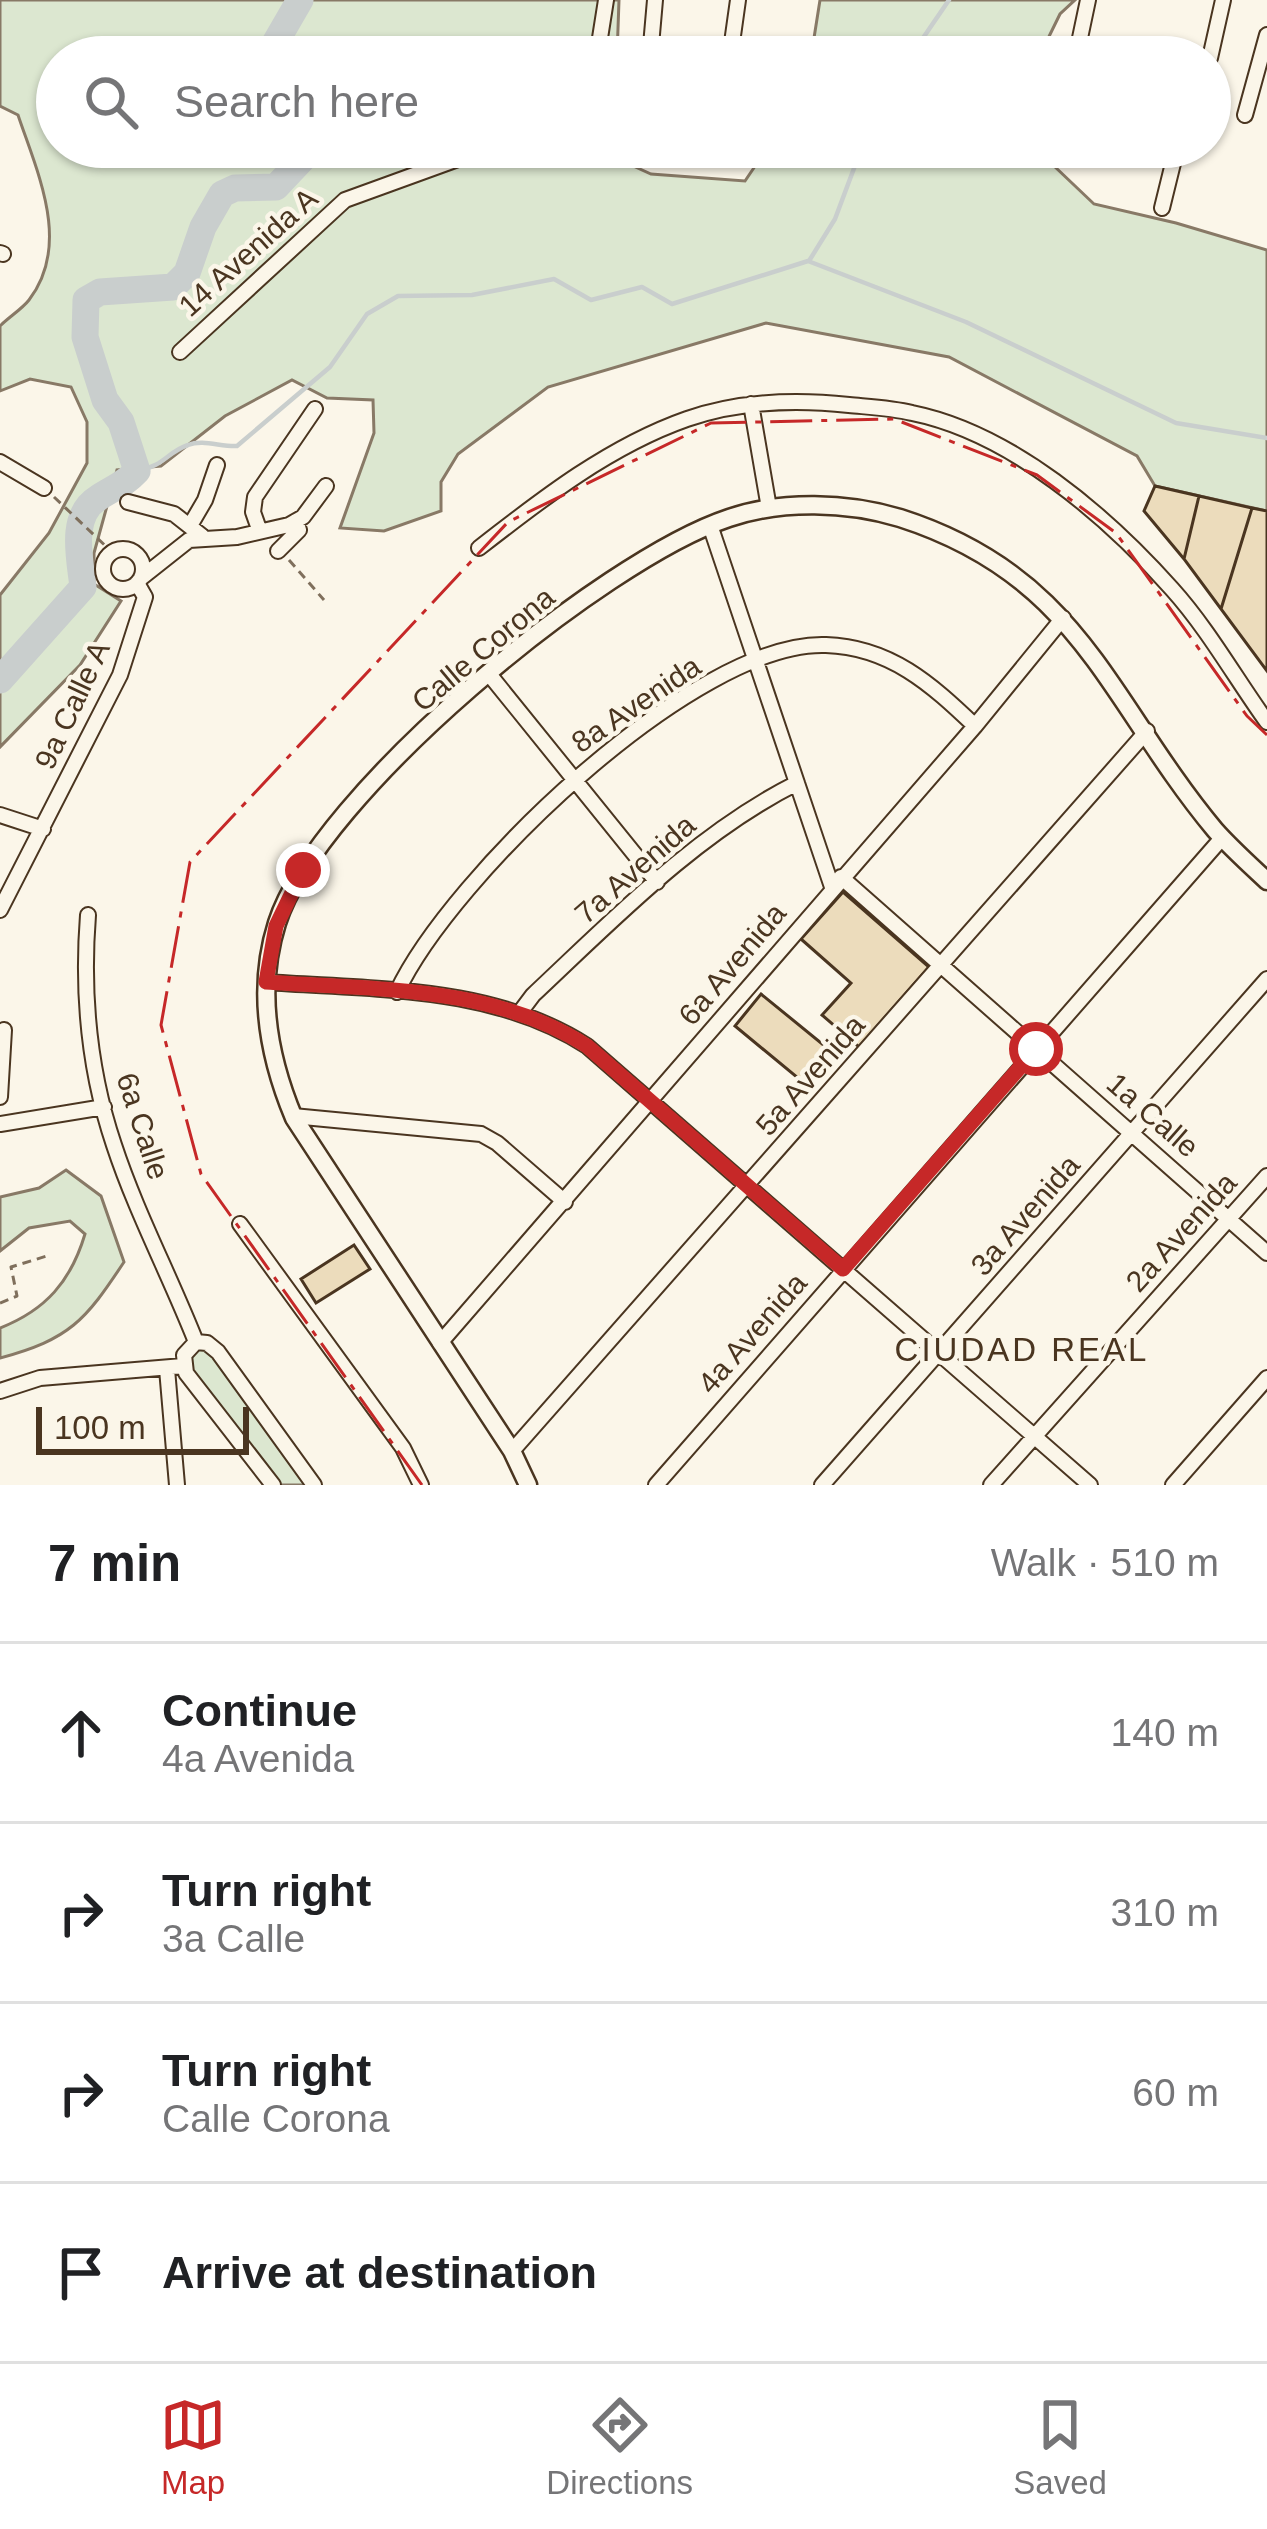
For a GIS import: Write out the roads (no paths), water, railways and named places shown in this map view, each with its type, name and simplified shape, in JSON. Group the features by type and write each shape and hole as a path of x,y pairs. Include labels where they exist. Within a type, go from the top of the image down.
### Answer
{"street":[{"path":"600,36 606,0"},
{"path":"652,36 655,0"},
{"path":"733,36 738,0"},
{"path":"1080,36 1088,0"},
{"path":"1215,36 1223,0"},
{"path":"1245,115 1261,81 1267,35"},
{"name":"14 Avenida A","path":"180,352 345,200 433,168"},
{"path":"1162,208 1172,168"},
{"path":"479,548 548,493 613,454 687,419 751,404 811,400 916,413 974,435 1030,464 1081,500 1174,591 1267,722"},
{"path":"751,404 769,508"},
{"path":"259,529 253,512 256,497 315,409"},
{"path":"0,462 44,488"},
{"path":"139,580 142,565 136,554 111,550 103,567 110,584 120,589 139,580 196,530 218,465"},
{"path":"128,502 174,514 196,530 237,537 296,520 326,486"},
{"name":"Calle Corona","path":"528,1485 512,1451 321,1165 293,1115 272,1058 266,982 285,901 322,842 393,762 489,674 620,574 710,525 769,508 864,511 933,529 995,562 1063,618 1222,838 1267,881"},
{"path":"278,551 298,530 296,520"},
{"name":"1a Calle","path":"710,525 797,783 836,882 941,966 1267,1252"},
{"name":"9a Calle A","path":"0,910 120,675 145,597 139,580"},
{"name":"6a Avenida","path":"440,1342 566,1202 1063,618"},
{"name":"8a Avenida","path":"397,992 429,937 477,875 574,778 694,693 754,659 821,644 880,654 931,684 975,726"},
{"path":"489,674 657,882"},
{"name":"5a Avenida","path":"512,1451 1147,730"},
{"name":"7a Avenida","path":"521,1011 533,994 657,882 721,830 797,783"},
{"path":"0,815 43,829"},
{"name":"4a Avenida","path":"666,1482 843,1269 1222,838"},
{"name":"6a Calle","path":"88,915 84,985 113,1144 196,1342 207,1343 218,1352 314,1485"},
{"name":"3a Avenida","path":"822,1485 1267,979"},
{"path":"266,982 475,999 555,1025 587,1046 1090,1485"},
{"path":"0,1096 4,1030"},
{"path":"0,1124 104,1106"},
{"path":"293,1115 481,1134 497,1142 566,1202"},
{"name":"2a Avenida","path":"991,1485 1267,1176"},
{"path":"240,1224 403,1448 421,1485"},
{"path":"177,1485 175,1368 196,1342"},
{"path":"0,1391 40,1378 175,1368"},
{"path":"175,1368 273,1485"},
{"path":"1173,1485 1267,1378"}],"waterway":[{"path":"279,36 300,0"},
{"path":"924,36 949,0"},
{"path":"0,680 83,587 78,539 89,506 137,471 121,422 105,400 85,337 86,300 100,292 173,287 187,273 203,227 222,194 235,188 276,187 294,168"},
{"path":"809,261 835,219 854,168"},
{"path":"137,471 194,443 237,446 330,367 367,314 398,296 472,295 554,279 591,300 642,287 672,304 808,261 966,322 1176,423 1267,438"}],"district":[{"name":"CIUDAD REAL","path":"1022,1349"}]}
